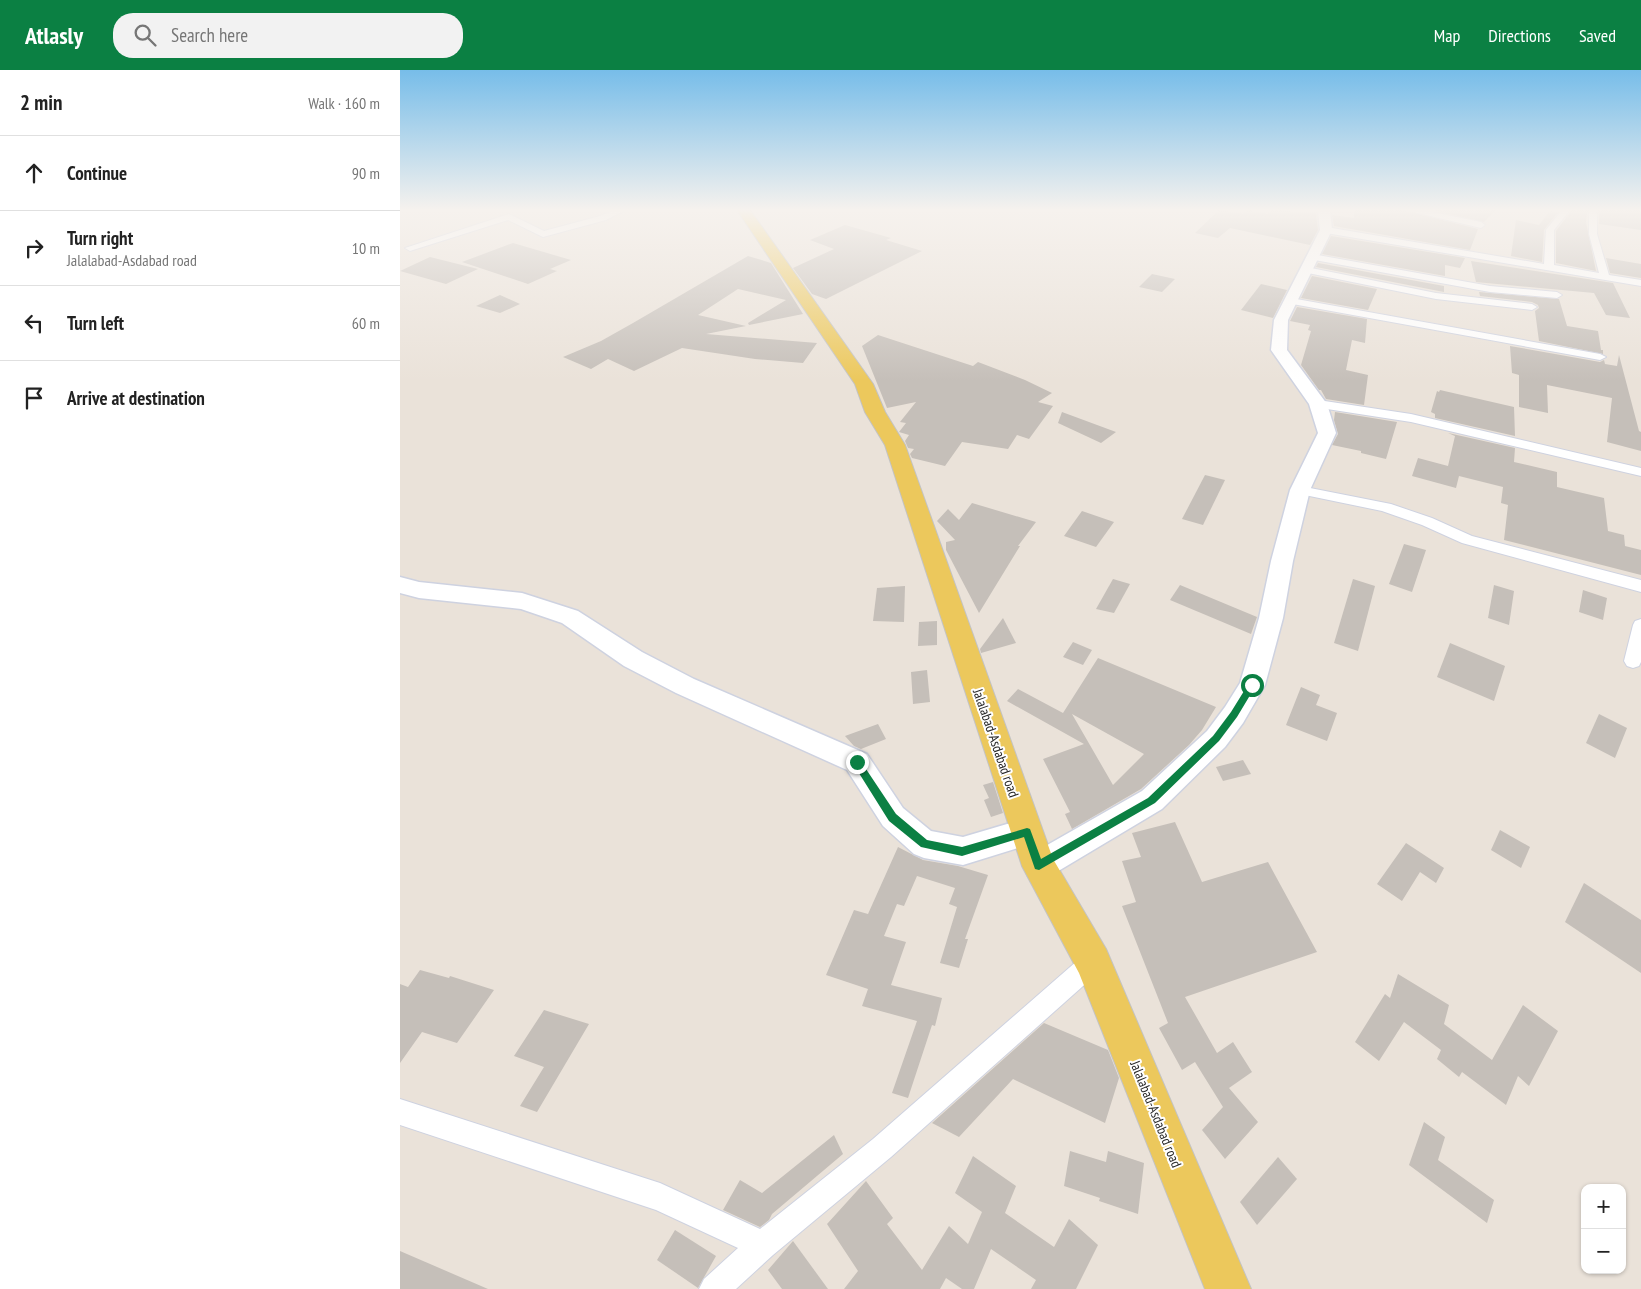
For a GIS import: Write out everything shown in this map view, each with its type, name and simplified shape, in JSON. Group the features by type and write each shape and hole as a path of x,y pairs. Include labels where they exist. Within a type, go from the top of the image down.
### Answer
{"main road":[{"name":"Jalalabad-Asdabad road","path":"783,267 864,384 875,412 895,445 1039,866 1093,962 1228,1289"}],"street":[{"path":"1039,866 1152,800 1216,739 1234,715 1252,685 1271,618 1282,561 1300,490 1328,433 1318,404 1279,350 1281,320 1308,267"},
{"path":"1320,267 1436,296 1532,307"},
{"path":"1330,267 1490,289 1557,295"},
{"path":"1554,267 1641,284"},
{"path":"1602,267 1605,276"},
{"path":"1291,301 1600,357"},
{"path":"1318,404 1411,418 1640,475"},
{"path":"1300,490 1353,498 1442,526 1467,540 1641,586"},
{"path":"400,584 419,590 522,601 570,617 633,659 685,686 857,762 892,818 924,844 962,851 1027,832"},
{"path":"1633,661 1641,625"},
{"path":"714,1289 762,1245 882,1148 1093,962"},
{"path":"400,1112 660,1197 762,1245"}],"building":[{"path":"409,267 470,267 478,269 446,284 400,271"},
{"path":"477,267 555,267 550,269 557,271 528,284"},
{"path":"729,267 773,267 803,314 749,325 748,323 786,300 738,289 698,315 746,326 706,334 817,343 803,363 755,359 682,348 634,371 608,359 591,369 563,357 601,341"},
{"path":"890,267 826,299 812,294 793,268"},
{"path":"1316,267 1339,267 1444,286 1444,292"},
{"path":"1394,267 1445,267 1445,276"},
{"path":"1472,267 1509,267 1613,283 1630,318 1606,315 1594,293 1476,282"},
{"path":"1575,267 1595,267 1596,271"},
{"path":"1608,267 1641,267 1641,278 1610,273"},
{"path":"1152,274 1175,279 1162,292 1139,287"},
{"path":"1312,276 1377,289 1368,310 1301,298"},
{"path":"1261,284 1287,290 1273,318 1241,310"},
{"path":"1479,292 1559,299 1567,326 1598,331 1603,354 1539,341 1535,311 1539,308 1538,305 1532,302 1480,296"},
{"path":"500,295 520,304 500,313 476,306"},
{"path":"1297,307 1367,319 1365,343 1352,340 1346,370 1368,375 1364,405 1326,399 1301,365 1311,331 1308,330 1310,325 1290,321"},
{"path":"878,335 973,366 978,362 1025,380 1052,393 1038,402 1053,406 1029,439 1017,435 1008,449 962,442 945,466 912,458 910,454 914,449 908,448 905,441 909,435 899,432 906,423 900,422 916,402 887,408 862,346"},
{"path":"1510,346 1600,362 1604,360 1605,364 1617,366 1619,355 1639,431 1641,432 1641,451 1607,442 1612,398 1547,385 1548,413 1519,407 1519,375 1512,373"},
{"path":"1440,390 1514,407 1515,436 1435,418 1435,414 1431,412 1437,391 1439,392"},
{"path":"1062,412 1116,432 1101,443 1058,423"},
{"path":"1335,412 1397,422 1386,459 1332,445 1338,434 1334,420"},
{"path":"1448,433 1515,448 1514,462 1557,472 1557,487 1604,498 1608,531 1624,535 1625,546 1641,550 1641,575 1504,540 1508,505 1501,503 1503,487 1459,476 1456,488 1412,476 1418,458 1448,466 1455,436"},
{"path":"1205,475 1225,480 1203,525 1182,519"},
{"path":"972,503 1036,522 1018,546 1020,546 979,613 946,550 946,542 955,540 937,521 948,509 959,520"},
{"path":"1082,511 1114,522 1096,547 1064,536"},
{"path":"1404,544 1426,550 1412,592 1389,584"},
{"path":"1113,579 1130,584 1114,613 1096,609"},
{"path":"1353,579 1375,586 1358,651 1334,643"},
{"path":"1180,585 1257,617 1251,634 1170,600"},
{"path":"1494,585 1514,591 1509,625 1488,618"},
{"path":"905,586 904,622 873,621 877,588"},
{"path":"1583,590 1607,598 1603,620 1579,612"},
{"path":"1003,618 1016,643 981,653 980,649"},
{"path":"937,621 937,645 918,646 919,622"},
{"path":"1073,642 1092,650 1083,665 1063,657"},
{"path":"1450,643 1505,666 1494,701 1437,677"},
{"path":"1098,658 1216,707 1202,730 1189,745 1141,789 1072,829 1065,814 1070,812 1043,759 1084,744 1007,701 1018,689 1063,713","holes":["1072,714 1144,754 1113,785"]},
{"path":"927,670 930,702 913,704 911,672"},
{"path":"1301,687 1320,695 1316,705 1337,713 1327,741 1286,725"},
{"path":"1599,714 1627,728 1615,758 1586,743"},
{"path":"878,724 886,739 861,749 854,746 845,736"},
{"path":"1243,760 1251,774 1223,781 1216,767"},
{"path":"993,782 1003,813 991,817 984,800 989,798 983,785"},
{"path":"1175,822 1202,882 1268,862 1317,952 1185,997 1217,1053 1233,1042 1252,1072 1229,1088 1258,1122 1225,1159 1202,1130 1223,1107 1195,1062 1182,1070 1159,1028 1168,1023 1122,906 1136,902 1122,861 1141,857 1132,833"},
{"path":"1500,830 1530,847 1521,868 1491,850"},
{"path":"1406,843 1444,868 1436,883 1420,872 1402,901 1377,884"},
{"path":"898,847 923,860 958,866 988,875 965,939 968,939 959,968 940,963 957,907 949,904 955,888 917,876 904,906 897,904 884,936 906,942 891,985 942,998 935,1026 932,1025 908,1098 892,1093 917,1021 862,1006 868,989 826,975 854,910 868,914"},
{"path":"1584,883 1641,920 1641,973 1565,922"},
{"path":"420,970 449,978 450,976 494,990 457,1043 422,1032 400,1063 400,984 408,987"},
{"path":"1398,974 1449,1005 1444,1024 1492,1060 1523,1005 1558,1031 1529,1086 1518,1076 1506,1105 1462,1072 1459,1077 1437,1059 1441,1050 1404,1022 1379,1061 1355,1042 1385,994 1390,998"},
{"path":"544,1010 589,1024 537,1112 520,1106 544,1067 514,1056"},
{"path":"1044,1023 1108,1050 1119,1078 1105,1123 1013,1079 959,1137 932,1123"},
{"path":"1424,1122 1445,1137 1438,1160 1494,1200 1487,1223 1409,1165"},
{"path":"834,1135 843,1154 772,1214 769,1220 760,1227 723,1210 740,1180 762,1193"},
{"path":"1070,1151 1106,1162 1108,1151 1144,1163 1138,1214 1099,1201 1100,1198 1064,1186"},
{"path":"973,1156 1016,1186 1005,1213 1054,1247 1069,1219 1098,1245 1076,1289 1031,1289 1036,1280 991,1249 974,1289 962,1289 946,1278 940,1289 844,1289 858,1271 827,1224 866,1181 893,1218 887,1224 922,1270 949,1226 968,1244 982,1212 955,1193"},
{"path":"1278,1157 1297,1179 1257,1225 1240,1202"},
{"path":"675,1230 716,1256 698,1288 657,1260"},
{"path":"793,1241 828,1289 782,1289 768,1270"},
{"path":"400,1251 488,1289 400,1289"}],"route":[{"path":"857,762 892,818 924,844 962,851 1027,832 1039,866 1152,800 1192,764 1216,739 1234,715 1252,685"}]}
